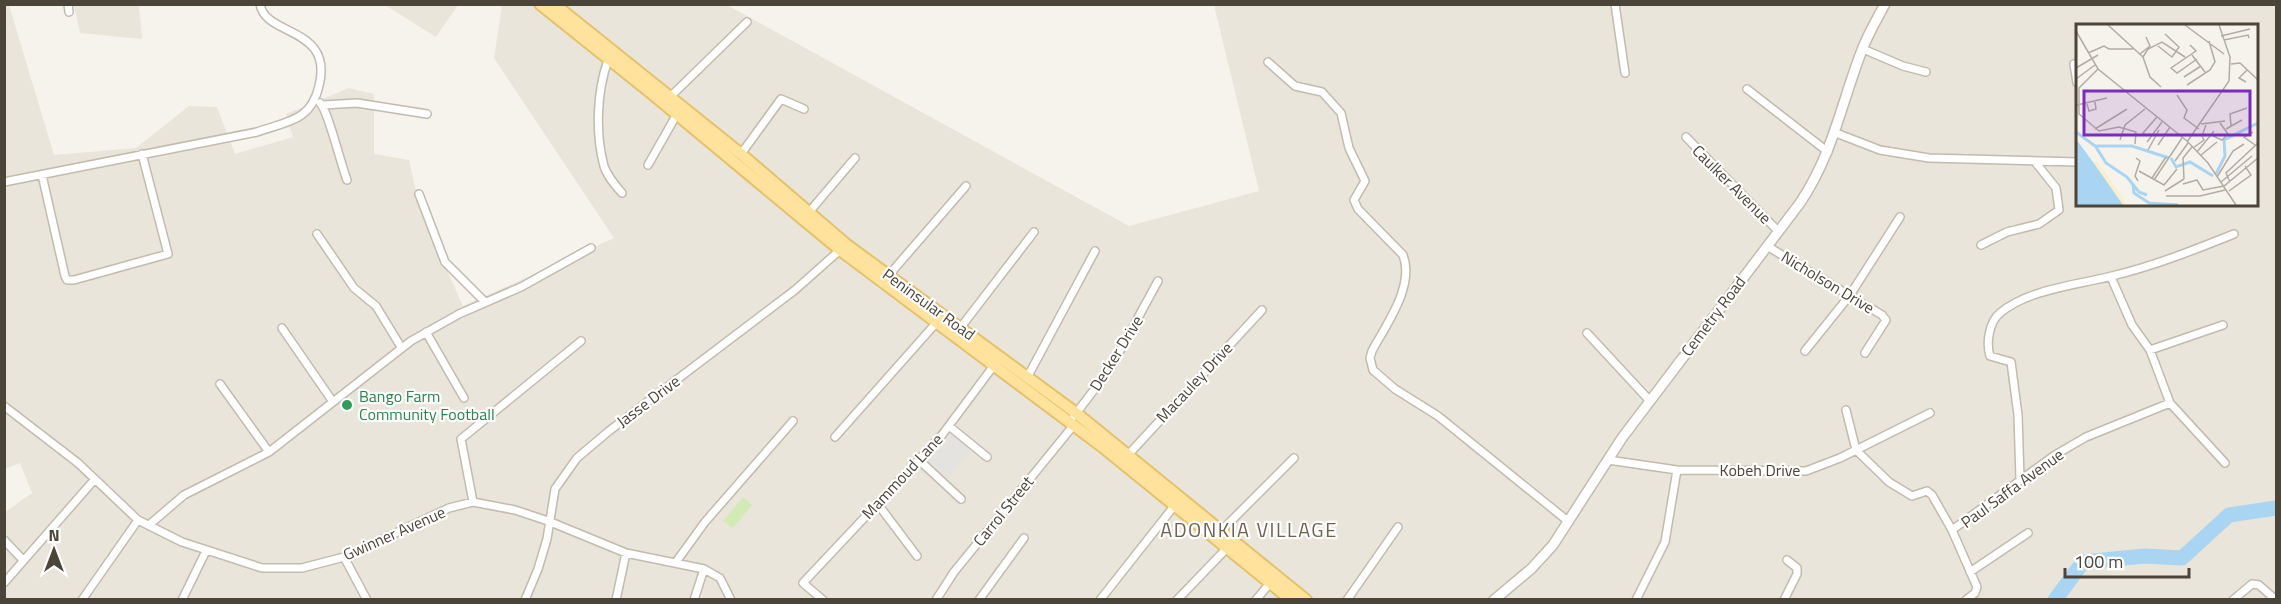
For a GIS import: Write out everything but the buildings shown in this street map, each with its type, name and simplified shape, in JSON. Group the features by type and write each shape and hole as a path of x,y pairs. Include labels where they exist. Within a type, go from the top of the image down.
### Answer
{"main road":[{"name":"Peninsular Road","path":"540,4 677,114 840,250 1073,420 1128,455 1306,600"},
{"name":"Peninsular Road","path":"554,4 741,154 848,245 1028,376 1073,420 1292,600"}],"street":[{"path":"4,182 257,132 298,118 310,109 316,100 322,75 319,56 308,42 265,16 260,4"},
{"path":"1615,4 1624,73"},
{"name":"Cemetry Road","path":"1494,600 1531,569 1569,522 1608,460 1650,401 1812,186 1836,133 1863,49 1885,4"},
{"path":"670,97 747,22"},
{"path":"1863,49 1903,66 1926,72"},
{"path":"608,60 602,78 599,111 601,140 604,167 622,193"},
{"path":"1268,62 1295,86 1322,92 1341,113 1349,148 1365,181 1354,200 1358,208 1403,255 1406,262 1401,295 1370,357 1373,370 1395,389 1438,416 1569,522"},
{"path":"2074,64 2076,77"},
{"path":"1747,89 1828,152"},
{"path":"741,154 781,99 804,109"},
{"path":"316,100 323,105 348,180"},
{"path":"323,105 357,103 427,114"},
{"path":"648,165 677,114"},
{"path":"1836,133 1862,145 1899,154 1938,159 2005,159 2036,163 2076,162"},
{"name":"Caulker Avenue","path":"1686,137 1778,231"},
{"path":"42,175 65,276 67,280 74,280 168,254 142,154"},
{"path":"810,211 855,158"},
{"path":"1981,245 2007,232 2039,224 2059,210 2056,188 2036,163"},
{"path":"889,275 966,186"},
{"path":"419,194 445,262 485,302"},
{"path":"1805,351 1850,295 1900,217"},
{"path":"961,327 1034,232"},
{"path":"317,234 354,288 376,306 400,347"},
{"path":"2020,479 2018,415 2011,362 1990,356 1988,340 1993,322 2009,307 2049,290 2111,277 2169,260 2234,234"},
{"name":"Nicholson Drive","path":"1767,246 1850,295 1886,320 1884,328 1865,353"},
{"path":"148,525 184,495 269,452 400,347 485,302 521,287 591,248"},
{"name":"Jasse Drive","path":"525,600 538,569 555,489 577,458 609,431 795,290 840,250"},
{"path":"1028,376 1095,251"},
{"path":"2111,277 2132,325 2150,351 2170,403 2225,463"},
{"name":"Decker Drive","path":"1073,420 1118,355 1158,281"},
{"name":"Macauley Drive","path":"1128,455 1262,310"},
{"path":"835,437 937,322"},
{"path":"2150,351 2223,325"},
{"path":"282,328 333,402"},
{"path":"426,332 464,398"},
{"path":"1587,333 1650,401"},
{"path":"473,502 460,443 464,435 581,341"},
{"name":"Mammoud Lane","path":"823,600 803,583 950,426 995,364"},
{"path":"220,384 269,452"},
{"name":"Paul Saffa Avenue","path":"1952,530 2037,465 2086,437 2170,403"},
{"name":"Gwinner Avenue","path":"4,406 95,478 138,520 206,551 271,569 315,566 344,557 449,508 473,502 515,510 548,520 626,553 704,569 715,574 729,592 731,600"},
{"path":"1846,410 1856,450 1889,482 1912,496 1927,491 1952,530 1977,587 1975,593 1966,600"},
{"name":"Kobeh Drive","path":"1608,460 1677,470 1806,471 1856,450 1930,413"},
{"name":"Carrol Street","path":"936,600 961,563 1073,420"},
{"path":"676,562 705,522 793,421"},
{"path":"950,426 987,456"},
{"path":"1221,531 1294,458"},
{"path":"919,460 961,499"},
{"path":"1636,600 1665,542 1677,470"},
{"path":"4,583 95,478"},
{"path":"877,503 917,556"},
{"path":"1100,600 1175,505"},
{"path":"82,600 138,520"},
{"path":"1347,600 1398,527"},
{"path":"1970,572 2028,533"},
{"path":"979,600 1024,538"},
{"path":"4,540 22,560"},
{"path":"1177,600 1228,547"},
{"path":"182,600 206,551"},
{"path":"616,600 626,553"},
{"path":"344,557 368,600"},
{"path":"1784,600 1797,574 1797,568 1787,560"},
{"path":"693,600 704,569"},
{"path":"1256,600 1270,583"},
{"path":"2233,600 2252,584 2259,585 2276,600"}],"shaded area":[{"path":"5,5 9,5 54,155 136,148 189,106 217,107 235,154 293,137 286,114 349,88 374,94 374,154 409,160 420,210 463,306 614,238 494,58 502,5 727,5 1129,226 1259,191 1214,5 2276,5 2276,599 5,599 5,512 32,493 20,463 5,469"},
{"path":"74,5 139,5 142,39 80,33"},
{"path":"385,5 458,5 436,37"},
{"path":"953,432 973,449 945,481 924,461"}],"green space":[{"path":"743,497 752,505 733,528 723,521"}],"waterway":[{"path":"2055,600 2083,562 2145,556 2182,558 2229,515 2276,508"}],"place":[{"name":"Bango Farm Community Football","path":"347,405"}],"district":[{"name":"ADONKIA VILLAGE","path":"1249,530"}]}
